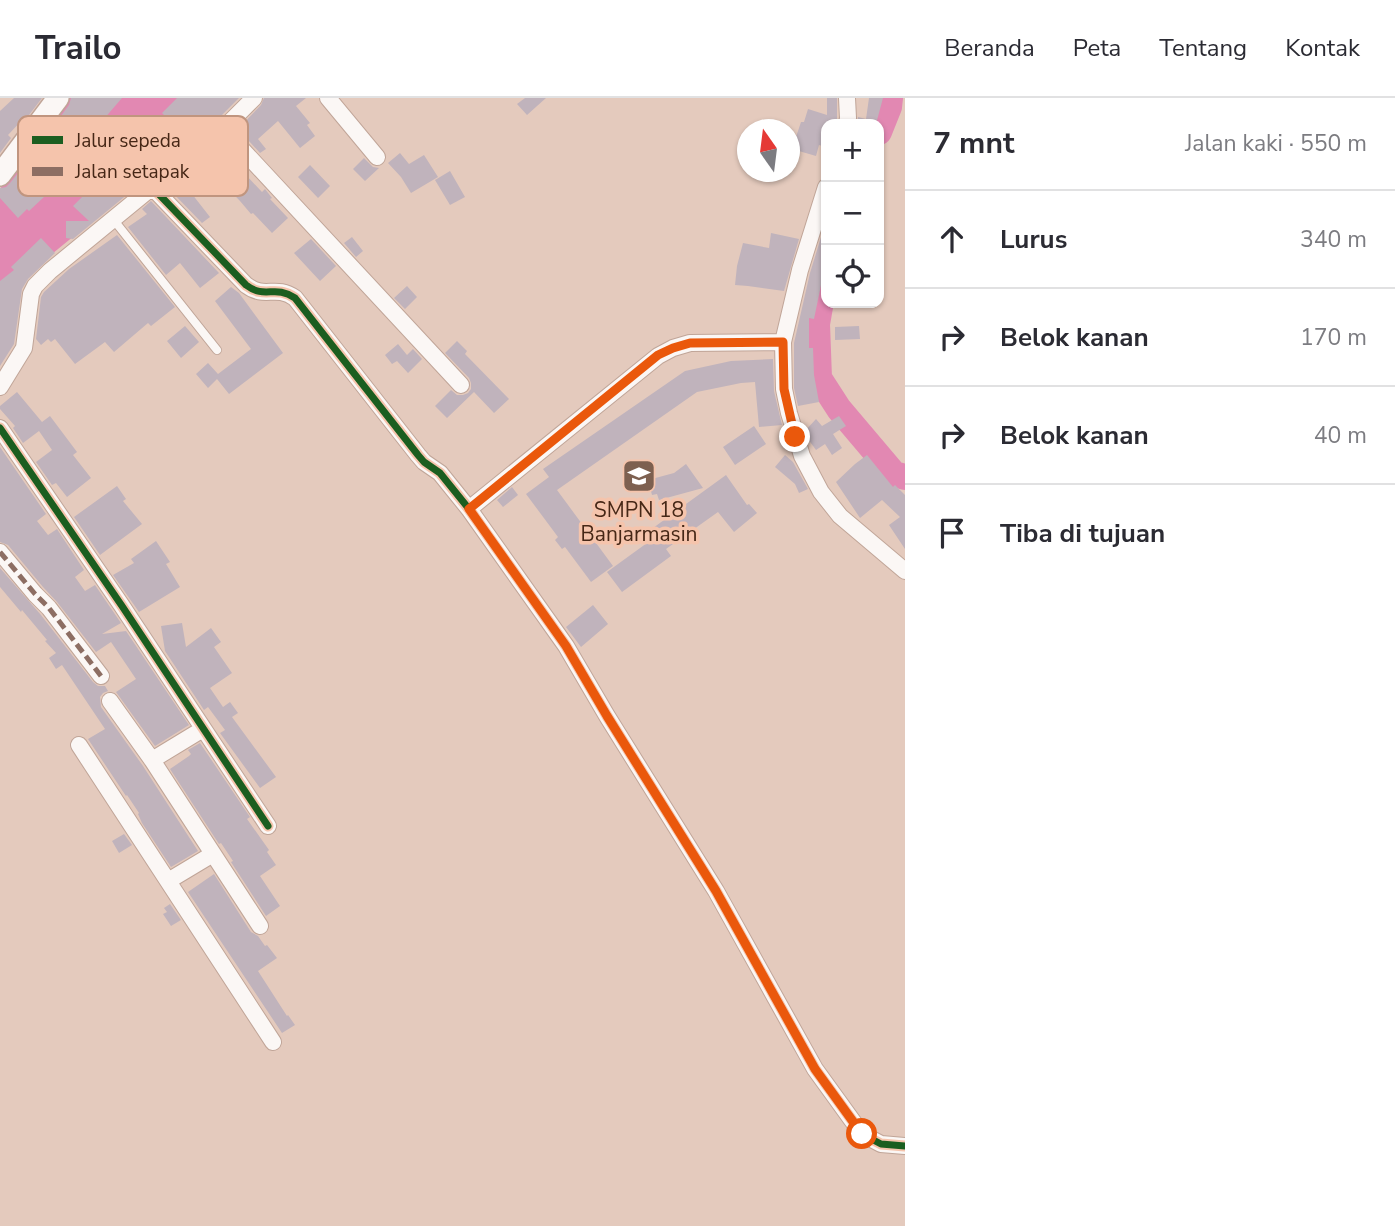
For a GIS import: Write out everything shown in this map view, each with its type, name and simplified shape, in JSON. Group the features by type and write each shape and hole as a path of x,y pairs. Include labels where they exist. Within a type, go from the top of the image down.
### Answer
{"street":[{"path":"44,116 58,98"},
{"path":"236,116 254,98"},
{"path":"328,98 377,157"},
{"path":"847,98 847,119"},
{"path":"0,175 18,151"},
{"path":"248,156 461,385"},
{"path":"0,387 24,348 29,303 34,286 141,196"},
{"path":"161,196 246,285 260,293 278,290 295,298 418,455 440,473 469,509 566,646 716,891 815,1069 862,1134 881,1144 905,1146"},
{"path":"821,203 800,270 783,342 784,389 789,413 802,456 821,492 841,516 905,571"},
{"path":"469,509 658,355 690,343 783,342"},
{"path":"0,428 115,595 268,826"},
{"path":"0,552 49,608 101,676"},
{"path":"110,701 152,760 260,926"},
{"path":"152,760 203,729"},
{"path":"79,745 273,1042"},
{"path":"168,881 213,854"}],"lane":[{"path":"113,219 217,349"}],"shaded area":[{"path":"68,98 222,98 208,116 55,116"},
{"path":"18,165 18,196 123,196 25,276 0,344 0,189"}],"building":[{"path":"14,98 42,98 28,116 18,116 18,124 8,135 11,138 0,153 0,111"},
{"path":"71,98 122,98 106,116 61,116"},
{"path":"177,98 239,98 221,116 165,116 162,113"},
{"path":"264,98 306,98 296,106 310,123 307,125 315,136 300,148 278,121 258,139 266,149 260,153 248,140 248,119"},
{"path":"525,98 546,98 527,115 517,104"},
{"path":"827,98 837,98 837,119 821,119 821,146 816,156 800,151 800,125 804,122 808,109 827,115"},
{"path":"869,98 883,98 877,119 866,119"},
{"path":"400,153 409,164 424,155 438,177 411,193 388,163"},
{"path":"364,158 373,167 379,168 365,181 353,169"},
{"path":"310,165 330,186 318,198 298,177"},
{"path":"450,171 465,197 450,205 435,180"},
{"path":"18,173 18,196 44,197 18,218 0,198 0,188 10,183"},
{"path":"248,177 262,192 265,189 272,198 270,199 288,218 272,233 235,196 248,196"},
{"path":"83,196 125,196 73,239 66,238 66,221 89,221 73,206"},
{"path":"176,196 194,196 210,217 202,223"},
{"path":"151,201 219,273 200,288 180,263 166,275 128,227 147,214 142,209"},
{"path":"771,233 799,239 784,291 735,285 743,243 769,248"},
{"path":"117,235 175,307 151,326 148,323 114,352 105,342 75,364 55,339 51,342 48,339 41,345 36,339 41,297 69,269"},
{"path":"352,237 363,251 356,257 344,243"},
{"path":"821,237 821,285 814,319 809,318 809,348 813,348 819,402 798,406 794,388 794,343"},
{"path":"41,238 55,253 28,279 22,289 14,344 0,366 0,281 14,270 11,267"},
{"path":"311,239 336,266 320,281 294,253"},
{"path":"407,286 417,297 405,309 394,298"},
{"path":"231,287 239,293 283,353 229,394 217,379 208,388 196,374 208,363 218,374 251,349 215,301"},
{"path":"185,326 199,342 181,358 167,341"},
{"path":"859,326 860,339 835,340 835,327"},
{"path":"457,341 467,351 465,354 509,399 494,413 474,392 447,418 435,406 451,390 457,395 463,395 471,389 469,378 445,353"},
{"path":"398,344 407,355 413,349 422,359 408,373 397,361 392,364 385,355"},
{"path":"773,359 774,391 782,425 759,427 755,382 697,392 557,490 613,566 591,582 565,547 562,549 555,540 558,537 526,494 549,477 543,469 685,371 731,361"},
{"path":"17,392 42,422 50,416 77,452 73,455 91,478 67,497 56,483 52,485 36,462 52,450 39,431 23,443 13,428 15,426 0,409 0,406"},
{"path":"839,416 846,426 833,434 842,448 832,455 825,444 816,450 805,431 816,419 822,426"},
{"path":"754,426 766,444 735,465 723,447"},
{"path":"0,447 46,514 37,521 48,535 57,529 84,570 75,577 85,591 95,585 121,623 102,634 126,631 189,725 155,746 116,692 136,679 111,642 96,652 8,545 0,542"},
{"path":"785,455 793,462 808,489 799,493 795,484 775,467"},
{"path":"867,455 893,487 895,485 905,495 905,549 889,525 900,517 882,500 860,518 836,482"},
{"path":"686,464 703,488 659,500 657,494 652,495 648,480 674,473"},
{"path":"726,475 747,505 757,513 734,532 718,512 666,549 671,556 622,592 607,572 658,535 653,528"},
{"path":"117,486 126,499 123,501 142,524 100,555 74,517"},
{"path":"512,487 518,495 503,507 497,500"},
{"path":"156,541 170,562 166,564 180,587 139,612 113,575 134,563 131,559"},
{"path":"0,568 93,682 98,686 105,686 108,691 100,697 101,707 198,851 171,867 142,823 139,813 88,739 105,729 62,665 56,669 49,658 56,653 45,641 47,640 0,587"},
{"path":"593,605 608,624 581,647 566,627"},
{"path":"182,623 186,647 211,628 221,642 214,647 232,673 210,688 223,707 230,702 238,713 232,717 276,777 260,788 220,733 225,730 208,707 204,710 165,651 161,626"},
{"path":"200,743 250,817 247,819 276,865 260,876 280,906 266,916 231,862 233,861 170,769 189,756 191,754 188,750"},
{"path":"124,834 132,845 119,853 112,841"},
{"path":"214,874 251,932 267,945 277,958 258,971 295,1025 282,1033 188,892"},
{"path":"170,904 181,920 171,926 163,914 167,912 164,908"}],"waterway":[{"path":"884,120 890,98"},
{"path":"821,301 817,324 819,378 839,409 894,474 905,477"}],"marked path":[{"path":"0,552 49,608 101,676"}],"cycle path":[{"path":"161,196 246,285 259,291 281,292 295,298 418,455 440,473 469,509 566,646 716,891 815,1069 862,1134 881,1144 905,1146"},
{"path":"0,428 268,826"}],"place":[{"name":"SMPN 18 Banjarmasin","path":"639,476"}],"route":[{"path":"795,437 784,389 783,342 690,343 658,355 469,509 566,646 716,891 815,1069 862,1134"}]}
